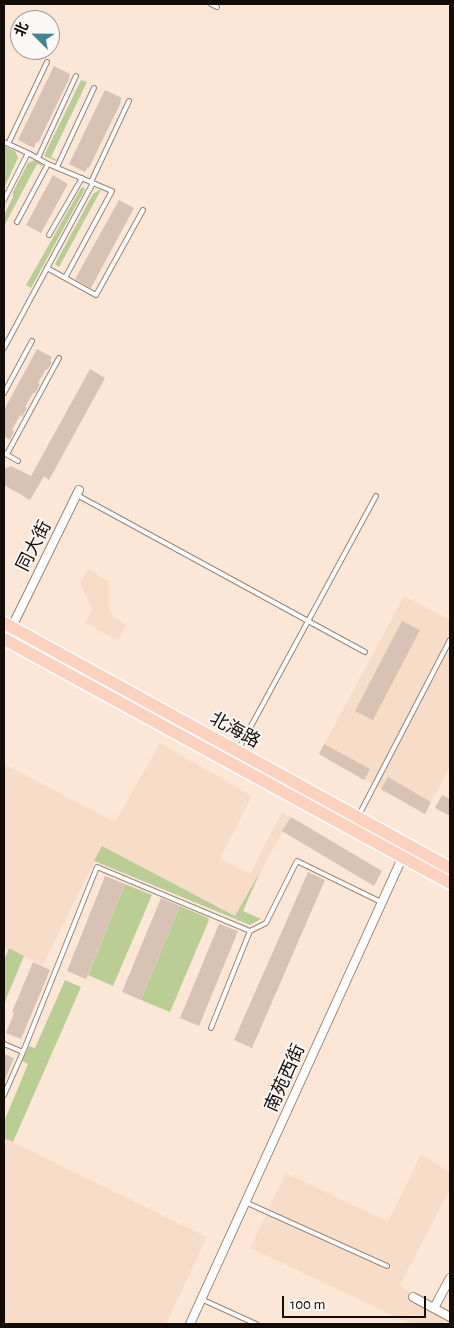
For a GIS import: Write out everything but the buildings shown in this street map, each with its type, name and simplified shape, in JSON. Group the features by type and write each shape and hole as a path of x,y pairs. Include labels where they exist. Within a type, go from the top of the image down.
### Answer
{"main road":[{"name":"北海路","path":"7,625 408,845 449,864"},
{"name":"北海路","path":"4,641 450,883"}],"street":[{"name":"同大街","path":"4,641 7,625 78,493"},
{"name":"南苑西街","path":"190,1324 408,845"},
{"path":"434,1308 450,1278"},
{"path":"413,1297 450,1317"}],"lane":[{"path":"211,4 217,7"},
{"path":"47,62 6,143 48,164 112,191 65,278"},
{"path":"38,158 76,76"},
{"path":"57,167 94,88"},
{"path":"4,348 92,182 129,101"},
{"path":"4,200 28,154"},
{"path":"17,222 48,164"},
{"path":"49,235 82,178"},
{"path":"47,268 96,295 143,210"},
{"path":"4,393 32,341"},
{"path":"18,461 5,454 59,358"},
{"path":"78,493 365,652"},
{"path":"231,763 376,496"},
{"path":"358,817 450,640"},
{"path":"211,1028 250,932 266,922 297,862 381,902"},
{"path":"4,1095 97,867 250,932"},
{"path":"4,1044 22,1052"},
{"path":"245,1202 387,1266"},
{"path":"202,1299 256,1324"}],"shaded area":[{"path":"88,569 109,582 109,608 113,617 126,625 118,641 85,623 92,609 80,583"},
{"path":"404,596 450,620 450,766 425,814 319,754"},
{"path":"160,743 252,796 220,859 250,874 282,812 291,817 235,916 102,846 43,965 4,946 4,764 115,822"},
{"path":"4,1138 207,1237 166,1324 4,1324"},
{"path":"421,1154 450,1173 450,1189 400,1285 445,1320 443,1324 411,1324 250,1248 286,1173 388,1222"}],"green space":[{"path":"81,80 87,82 51,157 56,161 44,156"},
{"path":"4,146 15,151 18,158 4,188"},
{"path":"35,160 43,166 37,164 4,226 4,215 13,197 13,192 28,163"},
{"path":"84,187 84,191 31,288 26,285 81,188"},
{"path":"101,190 59,267 55,264 93,194"},
{"path":"102,846 235,916 261,870 243,911 261,919 250,925 94,861"},
{"path":"125,884 152,895 113,986 88,975"},
{"path":"180,906 209,920 170,1012 141,1000"},
{"path":"9,948 24,956 4,1004 4,961"},
{"path":"65,980 81,987 13,1142 4,1138 4,1122 28,1064 22,1061 29,1046 35,1048"}]}
